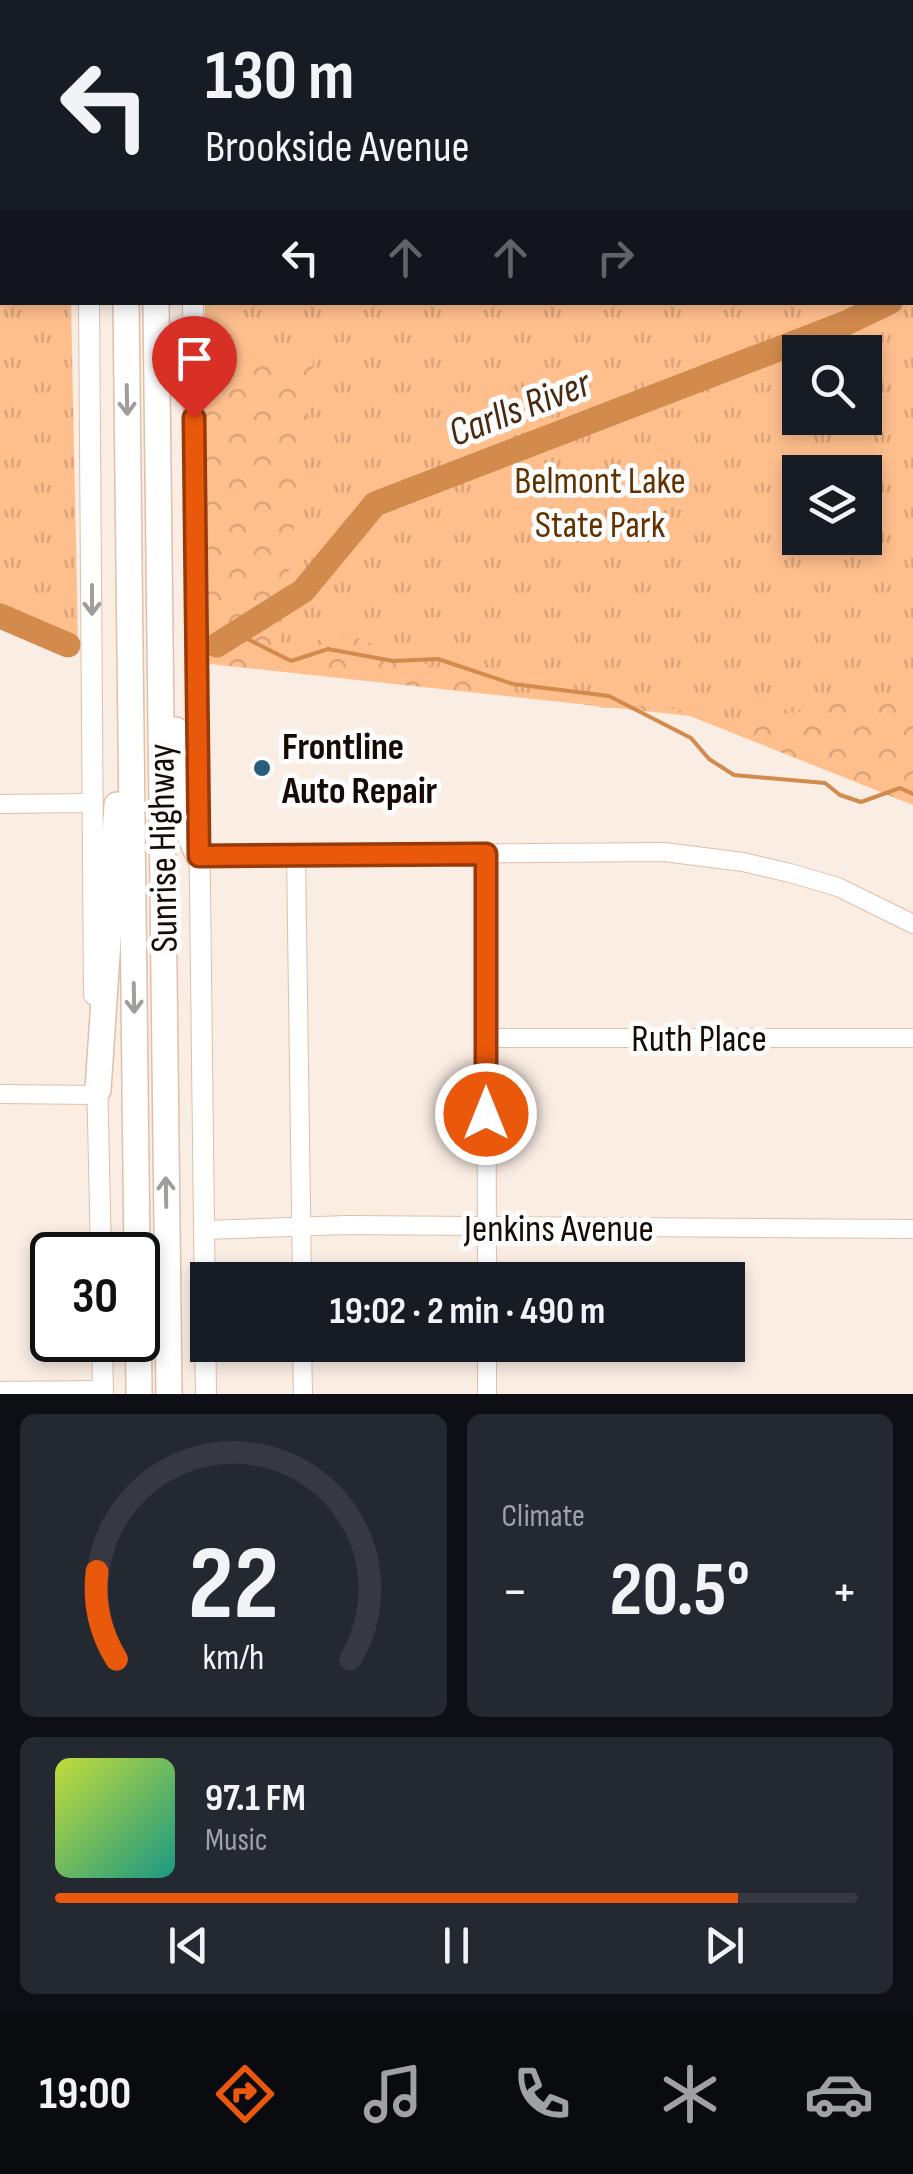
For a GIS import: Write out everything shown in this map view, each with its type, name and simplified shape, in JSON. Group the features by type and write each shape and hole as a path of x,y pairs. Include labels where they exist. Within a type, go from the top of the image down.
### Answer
{"highway":[{"name":"Sunrise Highway","path":"126,305 137,1232"},
{"name":"Sunrise Highway","path":"156,305 169,1394"},
{"path":"159,536 174,656 179,765 188,834 199,856"},
{"path":"98,1093 118,792 130,690"},
{"path":"139,1362 139,1394"}],"main road":[{"name":"Sunrise Highway","path":"90,305 94,1053 100,1232"},
{"name":"Sunrise Highway","path":"193,305 206,1394"},
{"path":"102,1362 103,1392"}],"street":[{"path":"0,804 93,803"},
{"path":"199,856 664,852 743,862 838,887 913,924"},
{"path":"296,854 302,1262"},
{"path":"486,854 486,1262"},
{"name":"Ruth Place","path":"486,1038 913,1038"},
{"path":"0,1094 98,1093"},
{"name":"Jenkins Avenue","path":"205,1230 347,1225 913,1229"},
{"path":"302,1362 303,1394"},
{"path":"487,1362 487,1394"},
{"path":"0,1390 103,1392"}],"green space":[{"path":"0,305 71,305 78,646 42,643 0,613"},
{"name":"Belmont Lake State Park","path":"205,305 913,305 913,805 690,716 200,663"},
{"name":"Belmont Lake State Park","path":"207,305 913,305 913,696 873,706 844,696 813,710 721,722 659,705 603,708 541,691 512,696 340,632 319,639 294,671 278,666 314,353 208,354"}],"waterway":[{"name":"Carlls River","path":"217,645 303,591 375,504 846,323 884,305"},
{"path":"0,616 68,645"},
{"path":"236,633 291,661 328,649 393,661 438,659 513,684 609,696 691,738 709,759 734,775 825,783 840,795 861,802 900,788 913,794"}],"place":[{"name":"Frontline Auto Repair","path":"262,768"}],"route":[{"path":"194,418 199,856 486,854 486,1114"}]}
